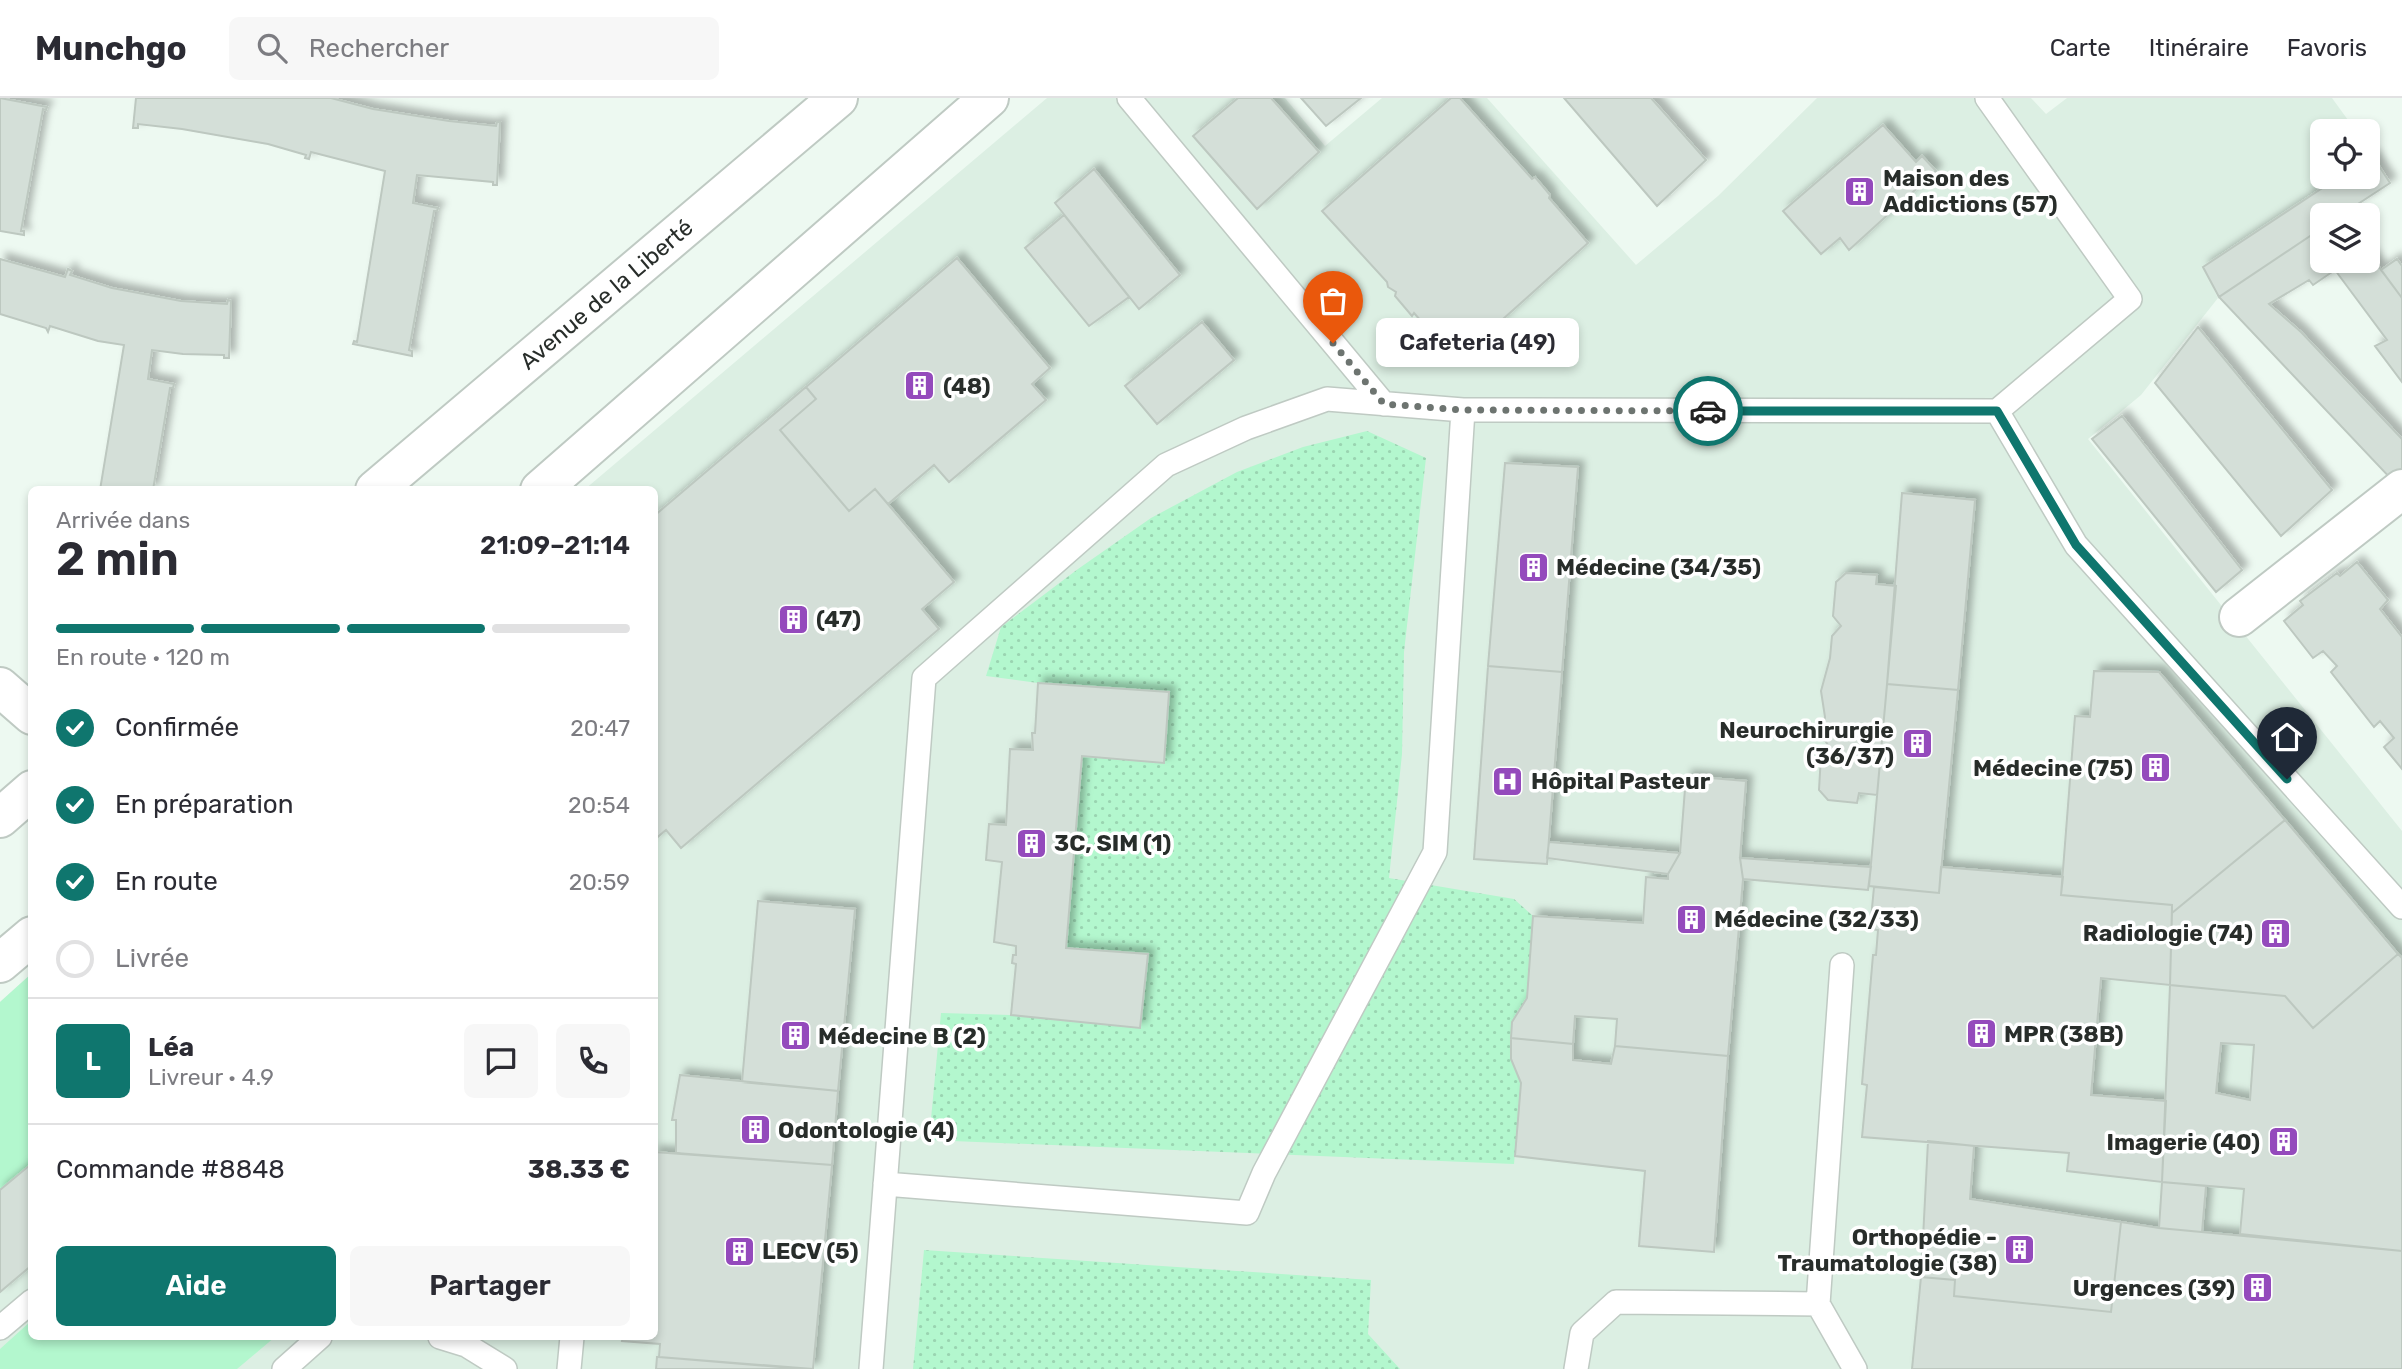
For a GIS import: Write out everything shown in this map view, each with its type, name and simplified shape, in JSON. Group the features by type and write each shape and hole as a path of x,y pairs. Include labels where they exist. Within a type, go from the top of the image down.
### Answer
{"main road":[{"name":"Avenue de la Liberté","path":"380,486 838,98"},
{"path":"545,486 989,98"},
{"path":"2239,617 2402,489"},
{"path":"0,687 28,712"},
{"path":"0,818 28,794"},
{"path":"0,963 28,939"}],"lane":[{"path":"1129,98 1384,404"},
{"path":"871,1369 924,678 1166,465 1246,428 1327,399 1463,410 1997,411 2130,299 1987,98"},
{"path":"885,1184 1247,1213 1264,1173 1435,852 1463,410"},
{"path":"1997,411 2076,545 2402,907"},
{"path":"1842,965 1818,1304 1854,1369"},
{"path":"1576,1369 1582,1333 1616,1302 1818,1304"},
{"path":"0,1328 28,1304"},
{"path":"284,1369 317,1340"},
{"path":"450,1340 466,1345 505,1369"},
{"path":"569,1369 572,1340"}],"shaded area":[{"name":"Hôpital Pasteur","path":"1047,98 1285,98 1325,146 1382,98 1487,98 1636,265 1718,196 1817,98 2031,98 2046,114 2067,98 2332,98 2347,119 2310,119 2310,189 2321,189 2203,267 2218,298 2141,395 2088,439 2402,831 2402,1369 0,1369 0,1002 28,977 28,1340 658,1340 658,486 589,486"}],"green space":[{"path":"1367,431 1426,458 1404,652 1402,754 1389,878 1514,899 1533,916 1527,998 1512,1022 1511,1059 1521,1083 1514,1164 929,1140 941,1013 1011,1015 1140,1028 1148,954 1066,948 1082,756 1164,763 1169,692 1038,683 986,676 1001,627 1151,518 1237,472 1303,447"},
{"path":"28,977 28,1167 0,1190 0,1002"},
{"path":"924,1250 1371,1280 1368,1334 1400,1369 913,1369"},
{"path":"28,1324 28,1340 271,1340 237,1369 0,1369 0,1349"}],"building":[{"path":"0,98 47,107 46,110 43,109 21,231 24,231 24,235 0,231"},
{"path":"136,98 331,98 373,109 449,121 496,126 497,122 500,122 497,185 493,185 493,182 417,175 413,203 438,208 434,211 409,350 412,351 412,356 353,344 354,341 357,342 385,171 311,152 309,159 305,158 306,155 268,144 182,129 138,124 138,128 133,128"},
{"path":"1238,98 1271,98 1319,152 1257,209 1193,136"},
{"path":"1301,98 1361,98 1326,126"},
{"path":"1451,98 1460,98 1532,179 1535,177 1550,195 1549,198 1588,243 1456,361 1414,313 1412,316 1395,296 1396,292 1388,287 1387,282 1322,211"},
{"path":"1564,98 1651,98 1706,160 1657,206"},
{"name":"Maison des Addictions (57)","path":"1883,125 1916,162 1922,156 1936,171 1849,250 1840,238 1821,254 1783,211"},
{"path":"2380,167 2390,183 2359,203 2310,203 2310,236 2219,297 2203,267 2321,189 2380,189"},
{"path":"1094,169 1180,275 1139,309 1055,203"},
{"path":"1064,215 1129,297 1089,326 1025,248"},
{"path":"2310,236 2310,273 2331,273 2313,285 2309,280 2269,304 2301,332 2402,439 2402,474 2393,481 2219,297"},
{"name":"(48)","path":"957,258 1050,368 1032,384 1046,400 949,482 934,465 888,504 875,489 849,511 780,430 816,399 806,387"},
{"path":"0,259 65,277 68,269 72,271 70,275 112,288 181,301 227,304 228,300 231,301 229,358 224,358 224,355 152,350 148,379 174,384 173,388 170,388 154,486 101,486 124,345 98,341 50,326 48,332 46,328 0,314"},
{"path":"2397,259 2402,266 2402,298 2381,270"},
{"path":"2380,268 2402,298 2402,382 2375,346 2387,340 2337,273 2380,273"},
{"path":"1202,322 1234,360 1157,424 1125,386"},
{"path":"2198,327 2332,490 2281,536 2155,383"},
{"name":"(47)","path":"806,387 816,399 780,430 849,511 875,489 954,582 922,609 939,629 681,848 666,830 658,837 658,513"},
{"path":"2122,416 2242,570 2216,592 2092,439"},
{"name":"Médecine (34/35)","path":"1505,463 1578,467 1562,672 1488,666"},
{"name":"Neurochirurgie (36/37)","path":"1902,493 1975,500 1958,690 1887,684"},
{"path":"2357,562 2388,600 2380,609 2402,637 2402,769 2384,747 2394,738 2380,721 2374,727 2331,672 2337,666 2323,651 2313,658 2284,621 2303,605 2300,601 2337,573 2340,576"},
{"name":"Neurochirurgie (36/37)","path":"1846,573 1877,575 1876,584 1896,586 1877,795 1859,793 1857,803 1828,800 1819,790 1821,755 1830,748 1822,736 1825,717 1821,691 1830,658 1832,636 1841,626 1833,616 1836,582"},
{"path":"1488,666 1562,672 1547,864 1474,859"},
{"name":"Médecine (75)","path":"2094,671 2159,672 2285,820 2172,913 2172,905 2061,895 2075,716 2090,717"},
{"name":"3C, SIM (1)","path":"1038,683 1169,692 1164,763 1082,756 1066,948 1148,954 1140,1028 1011,1015 1016,964 1012,963 1016,946 994,942 1002,862 986,860 989,824 1006,825 1010,749 1033,750 1032,733 1035,733"},
{"name":"Neurochirurgie (36/37)","path":"1887,684 1958,690 1939,893 1869,886"},
{"name":"Médecine (32/33)","path":"1686,776 1746,781 1740,858 1743,879 1728,1056 1615,1046 1617,1019 1575,1016 1573,1044 1511,1038 1512,1022 1527,998 1533,916 1643,923 1646,877 1668,879 1680,853"},
{"name":"Radiologie (74)","path":"2285,820 2398,954 2313,1028 2285,996 2170,985 2172,913"},
{"path":"1549,842 1680,853 1668,874 1547,858"},
{"path":"1740,858 1871,867 1868,890 1743,879"},
{"name":"MPR (38B)","path":"1941,867 2063,877 2061,895 2172,905 2170,985 2101,978 2091,1095 2166,1101 2162,1182 2067,1171 2069,1153 1862,1137 1867,1085 1862,1084 1873,955 1876,955 1878,930 1870,929 1874,887 1939,893"},
{"name":"Médecine B (2)","path":"758,901 855,909 838,1091 742,1082"},
{"name":"Imagerie (40)","path":"2398,954 2402,958 2402,1251 2240,1234 2244,1189 2162,1182 2170,985 2285,996 2313,1028","holes":["2221,1043 2254,1045 2250,1100 2216,1093"]},
{"path":"1511,1038 1573,1044 1573,1060 1611,1064 1615,1046 1728,1056 1714,1252 1639,1246 1645,1171 1515,1156 1521,1083 1511,1059"},
{"name":"Odontologie (4)","path":"680,1075 838,1091 832,1165 676,1153 676,1120 672,1120"},
{"name":"Orthopédie - Traumatologie (38)","path":"1928,1141 1974,1146 1970,1199 2121,1222 2111,1312 1954,1296 1955,1280 1921,1277"},
{"name":"LECV (5)","path":"658,1152 832,1165 813,1369 659,1357 660,1344 622,1341 658,1340"},
{"path":"28,1167 28,1268 0,1292 0,1190"},
{"path":"2162,1182 2206,1186 2202,1232 2159,1228"},
{"name":"Urgences (39)","path":"2121,1222 2402,1251 2402,1369 1912,1369 1921,1277 1955,1280 1954,1296 2111,1312"},
{"path":"659,1357 804,1369 656,1369"}],"way so far":[{"path":"1333,343 1384,404 1463,410 1708,411"}],"place":[{"name":"Maison des Addictions (57)","path":"1860,191"},
{"name":"Cafeteria (49)","path":"1333,343"},
{"name":"(48)","path":"920,386"},
{"name":"Médecine (34/35)","path":"1533,567"},
{"name":"(47)","path":"793,619"},
{"name":"Neurochirurgie (36/37)","path":"1917,743"},
{"name":"Médecine (75)","path":"2156,768"},
{"name":"Hôpital Pasteur","path":"1508,781"},
{"name":"3C, SIM (1)","path":"1031,843"},
{"name":"Médecine (32/33)","path":"1691,919"},
{"name":"Radiologie (74)","path":"2276,933"},
{"name":"MPR (38B)","path":"1981,1034"},
{"name":"Médecine B (2)","path":"795,1036"},
{"name":"Odontologie (4)","path":"755,1130"},
{"name":"Imagerie (40)","path":"2283,1142"},
{"name":"Orthopédie - Traumatologie (38)","path":"2020,1250"},
{"name":"LECV (5)","path":"739,1251"},
{"name":"Urgences (39)","path":"2258,1288"}],"route":[{"path":"1708,411 1997,411 2076,545 2287,779"}]}
